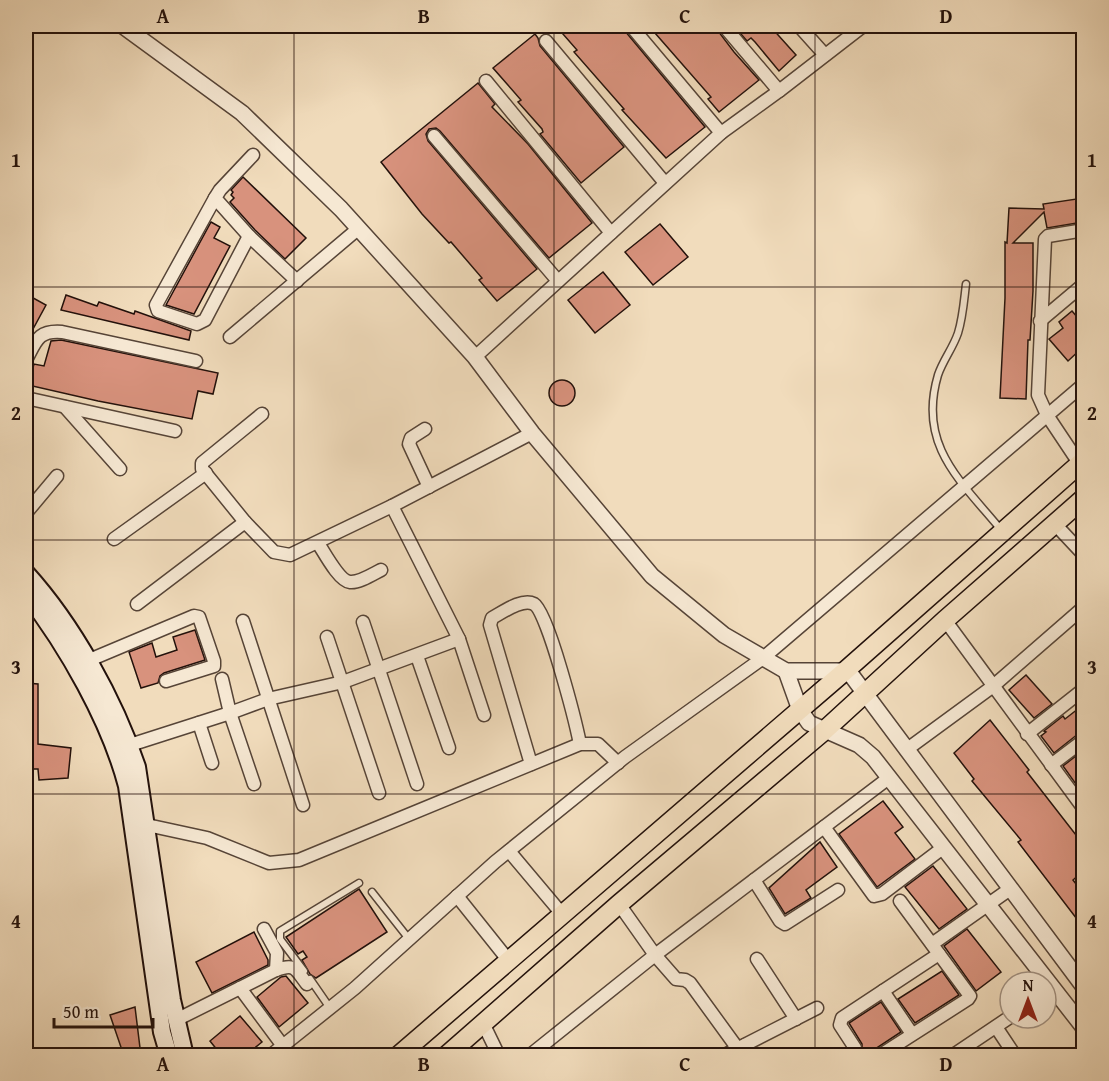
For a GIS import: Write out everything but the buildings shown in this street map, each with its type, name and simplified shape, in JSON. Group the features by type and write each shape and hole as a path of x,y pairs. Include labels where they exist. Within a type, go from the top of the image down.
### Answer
{"main road":[{"path":"398,1056 845,671 1081,462"},
{"path":"446,1056 619,904 825,730 1083,498"},
{"path":"26,573 43,591 116,751 130,768 147,825 176,1020 185,1056"},
{"path":"26,593 87,661 130,745 127,786 162,1032 169,1056"}],"street":[{"path":"123,26 242,113 359,228 475,357 532,433 652,576 724,635 786,671 845,671 852,676 1083,987"},
{"path":"631,26 721,133"},
{"path":"724,26 779,91"},
{"path":"799,26 825,55"},
{"path":"475,357 721,133 863,26"},
{"path":"546,41 665,183"},
{"path":"486,81 612,233"},
{"path":"434,136 558,281"},
{"path":"249,236 205,320 197,324 158,311 156,305 215,198 253,155"},
{"path":"215,198 249,236 297,280"},
{"path":"230,337 359,228"},
{"path":"1081,462 1047,416 1038,392 1045,239 1048,236 1083,230"},
{"path":"1040,321 1083,284"},
{"path":"26,360 38,338 44,332 50,331 196,362"},
{"path":"270,1056 330,1008 509,851 618,763 763,658 1083,384"},
{"path":"26,398 175,431"},
{"path":"65,406 120,469"},
{"path":"262,414 204,459 202,469 274,552 290,555 392,506 532,433"},
{"path":"424,429 411,438 409,444 429,487"},
{"path":"114,539 206,473"},
{"path":"26,513 57,476"},
{"path":"392,506 459,639 484,715"},
{"path":"137,604 246,522"},
{"path":"1054,523 1083,555"},
{"path":"318,543 339,575 348,582 355,582 381,570"},
{"path":"531,764 490,625 492,618 520,603 532,603 537,606 548,631 570,702 579,744"},
{"path":"906,750 992,687 1083,606"},
{"path":"87,661 194,616 199,617 214,666 166,681"},
{"path":"945,620 1083,809"},
{"path":"243,621 303,806"},
{"path":"363,622 417,784"},
{"path":"327,638 379,793"},
{"path":"130,745 268,699 343,682 459,639"},
{"path":"417,656 449,748"},
{"path":"786,671 800,710 809,723 859,745 873,757 989,905 1035,970"},
{"path":"222,679 230,713 254,784"},
{"path":"1028,734 1083,689"},
{"path":"199,723 212,763"},
{"path":"1051,765 1083,740"},
{"path":"147,825 207,838 257,860 281,863 299,860 579,744 598,744 618,763"},
{"path":"530,1056 655,955 890,777"},
{"path":"824,827 874,896 882,894 944,847"},
{"path":"509,851 562,914"},
{"path":"753,880 780,921 785,924 838,890"},
{"path":"855,1048 840,1025 840,1020 883,991 1010,889"},
{"path":"457,896 508,961"},
{"path":"879,1056 970,996 900,901"},
{"path":"619,904 655,955 676,979 687,980 690,983 745,1050"},
{"path":"264,929 277,953 276,970"},
{"path":"757,959 796,1019"},
{"path":"176,1020 276,970 292,966 307,984"},
{"path":"240,988 282,1046"},
{"path":"883,991 912,1034"},
{"path":"1058,1000 1083,1028"},
{"path":"723,1056 745,1050 817,1008"},
{"path":"483,1023 499,1056"},
{"path":"952,1056 996,1027 1014,1054"}],"lane":[{"path":"966,284 957,335 939,372 932,403 935,431 945,460 1002,532"},
{"path":"330,1008 280,939 279,934 283,928 359,883"},
{"path":"372,892 409,939"}]}
